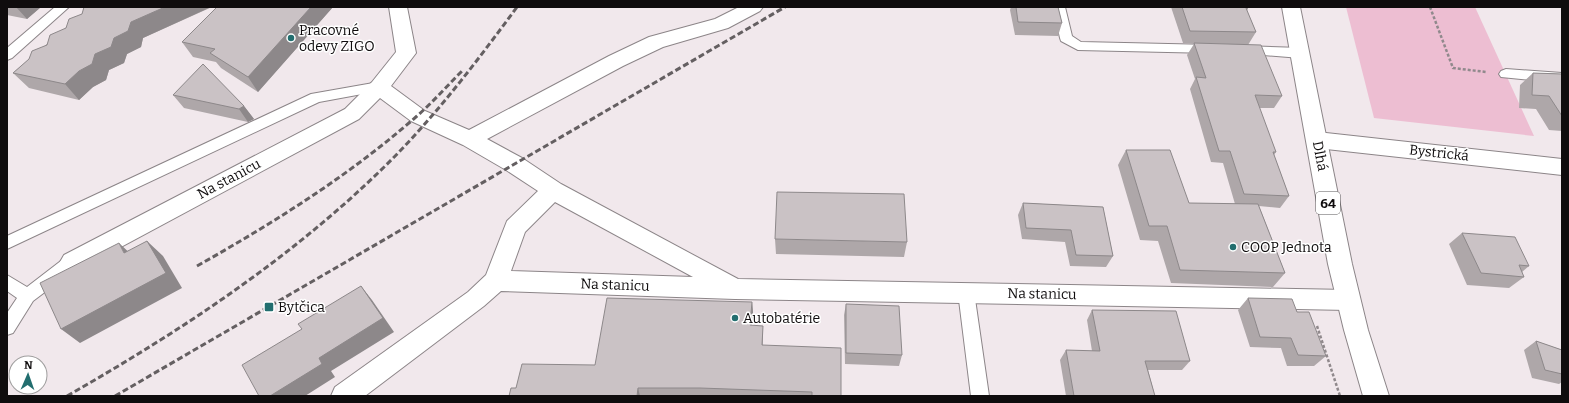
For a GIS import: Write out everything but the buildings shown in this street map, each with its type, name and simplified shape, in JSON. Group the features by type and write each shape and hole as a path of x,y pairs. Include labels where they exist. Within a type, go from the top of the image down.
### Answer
{"street":[{"name":"Na stanicu","path":"72,262 352,114 379,86 406,53 398,7"},
{"path":"470,139 656,42 721,24 754,7"},
{"name":"Dlhá","path":"1291,7 1348,300 1368,373 1376,396"},
{"name":"Na stanicu","path":"379,86 418,116 470,139 514,164 553,190 735,289"},
{"name":"Bystrická","path":"1317,140 1562,167"},
{"path":"344,396 476,299 496,281 515,227 553,190"},
{"name":"Na stanicu","path":"496,281 735,289 1348,300"}],"lane":[{"path":"7,54 63,7"},
{"path":"1059,7 1066,38 1078,46 1301,53"},
{"path":"1506,74 1562,78"},
{"path":"7,243 316,97 379,86"},
{"path":"7,328 27,296 72,262"},
{"path":"7,282 27,296"},
{"path":"966,292 980,396"}],"path":[{"path":"1430,7 1454,68 1506,74"}],"shaded area":[{"path":"1346,7 1475,7 1534,136 1374,118"}],"railway":[{"path":"67,396 109,372 231,293 270,265 344,204 380,171 435,113 517,7"},
{"path":"115,396 785,7"},
{"path":"197,266 283,215 339,178 392,138 434,100 462,71"}],"place":[{"name":"Pracovné odevy ZIGO","path":"291,38"},
{"name":"COOP Jednota","path":"1233,247"},
{"name":"Bytčica","path":"269,307"},
{"name":"Autobatérie","path":"735,318"}]}
